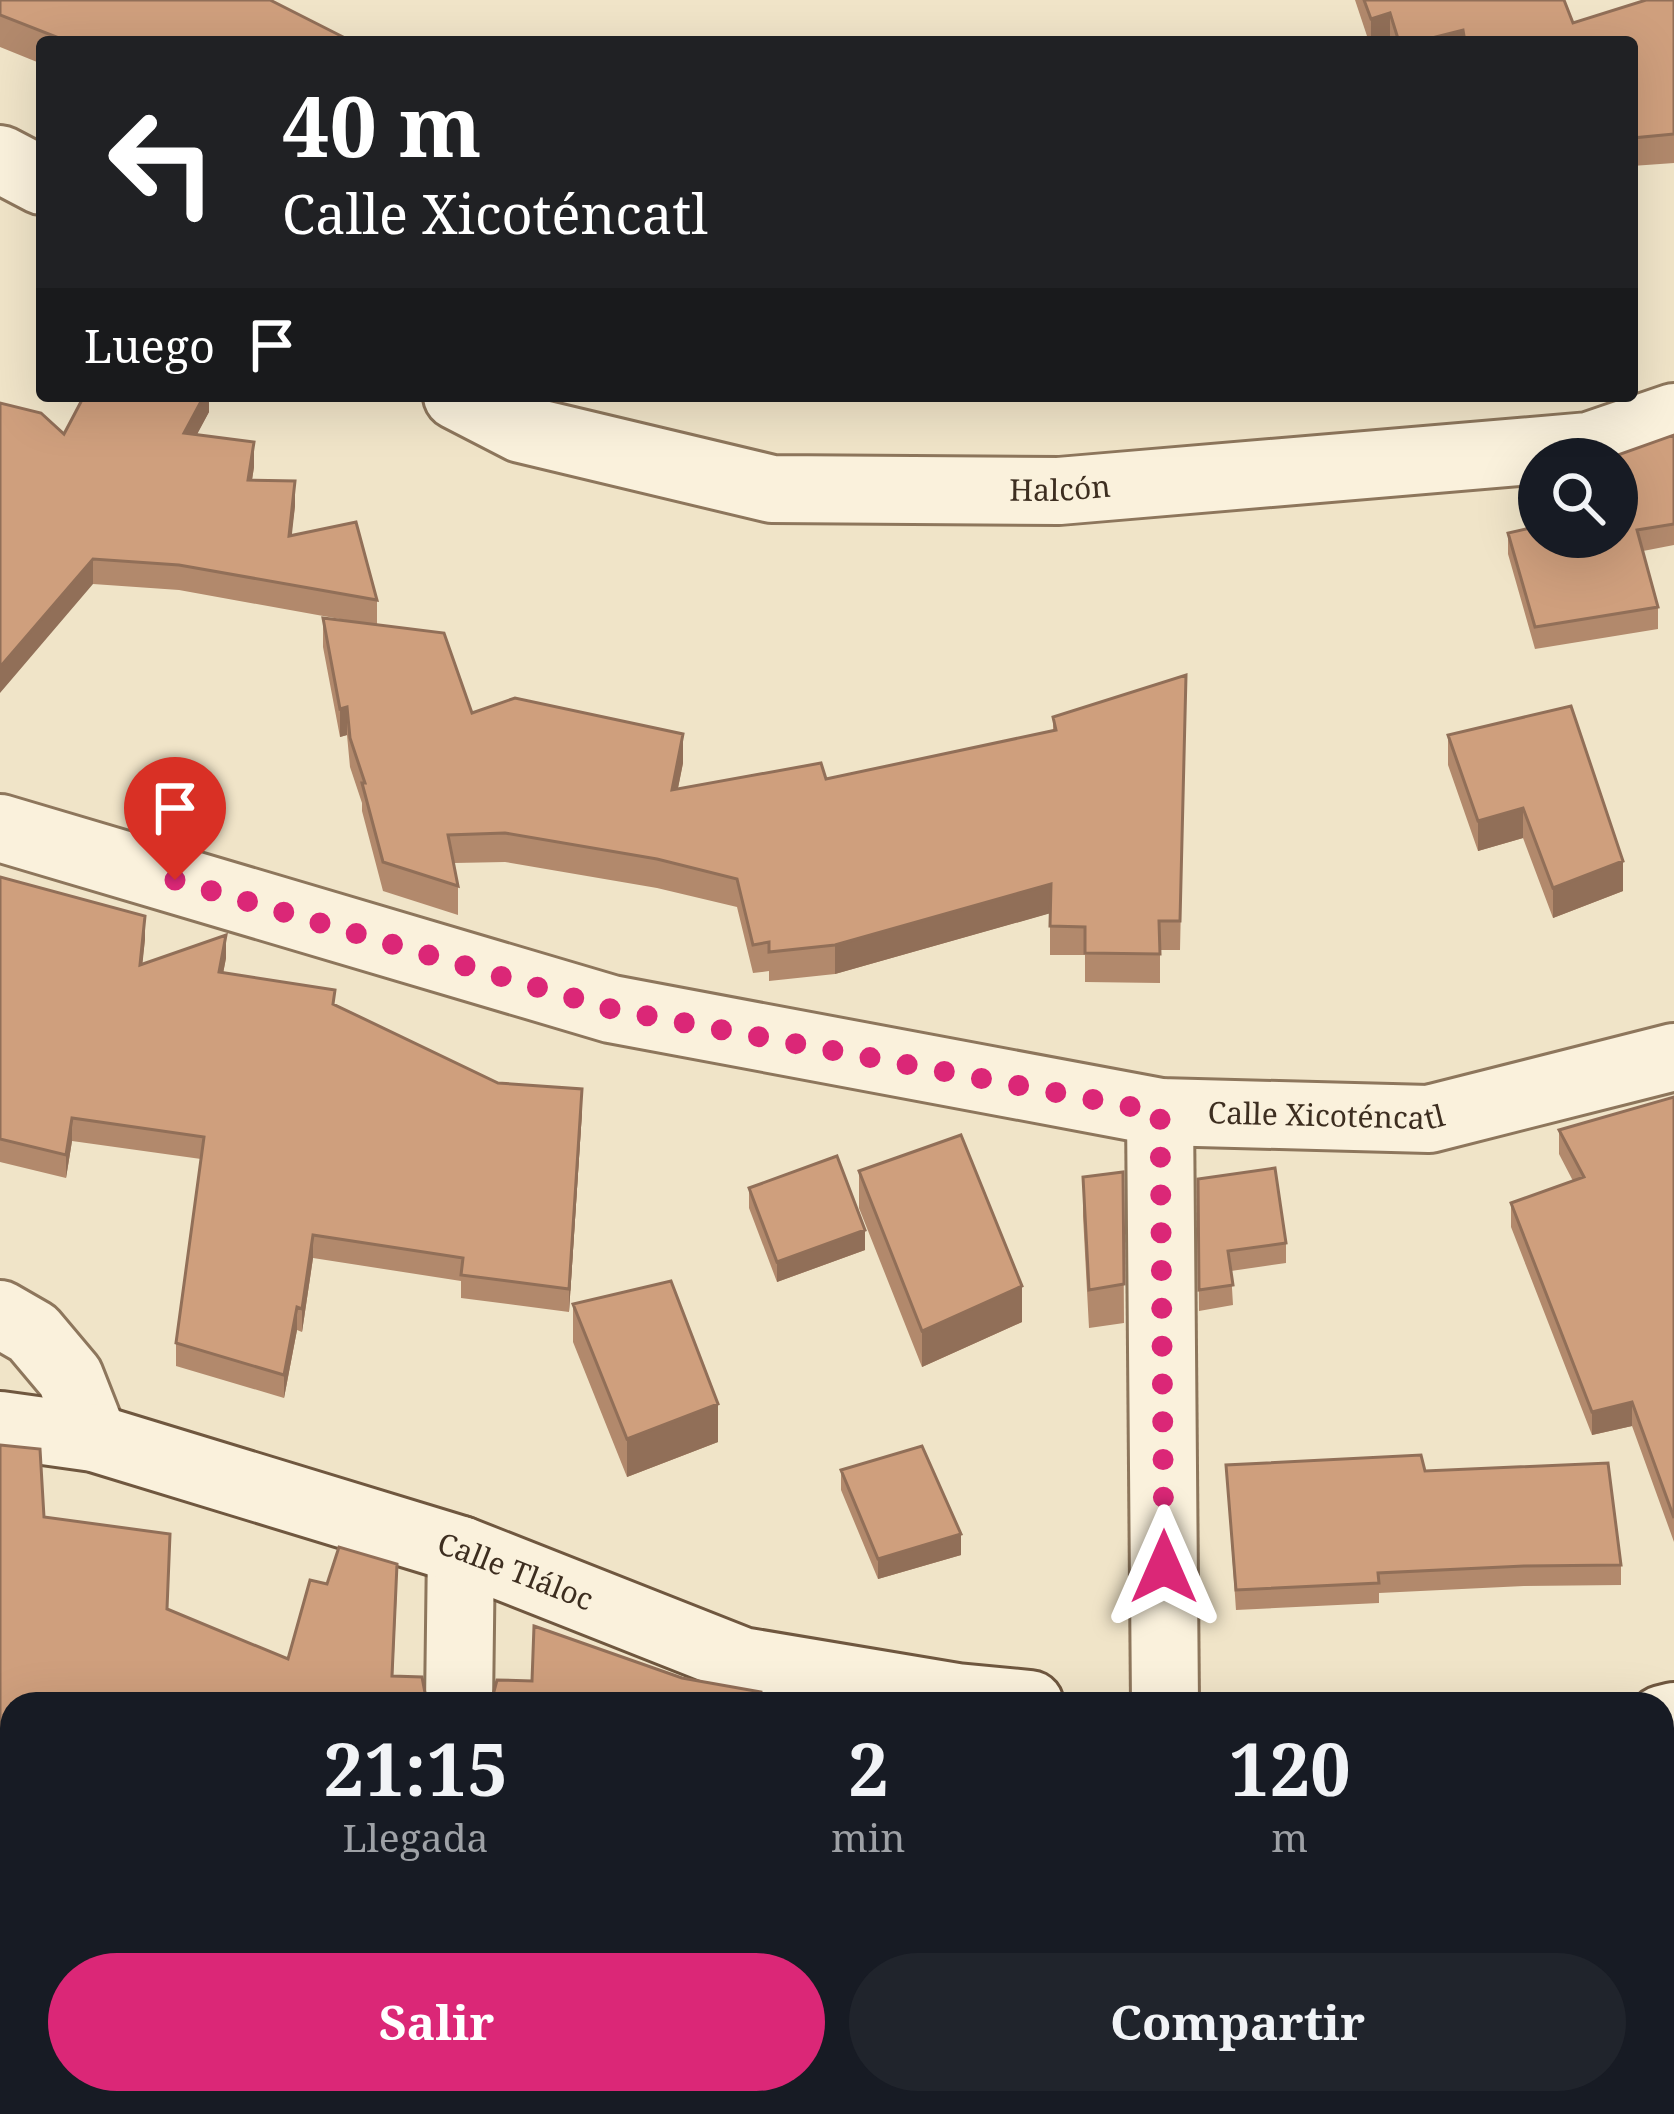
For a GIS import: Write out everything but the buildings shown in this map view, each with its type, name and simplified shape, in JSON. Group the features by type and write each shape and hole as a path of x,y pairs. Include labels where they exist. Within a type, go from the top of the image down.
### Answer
{"street":[{"path":"0,159 36,178"},
{"name":"Halcón","path":"468,402 520,429 772,489 1082,489 1589,446 1674,417"},
{"name":"Calle Xicoténcatl","path":"0,828 611,1009 1160,1112 1429,1119 1674,1057"},
{"path":"1160,1112 1166,1692"},
{"path":"0,1314 33,1333 70,1377 94,1438"},
{"name":"Calle Tláloc","path":"0,1425 94,1438 460,1550 742,1661 927,1692"},
{"path":"459,1692 460,1550"}],"route":[{"path":"175,880 611,1009 1160,1112 1164,1567"}]}
